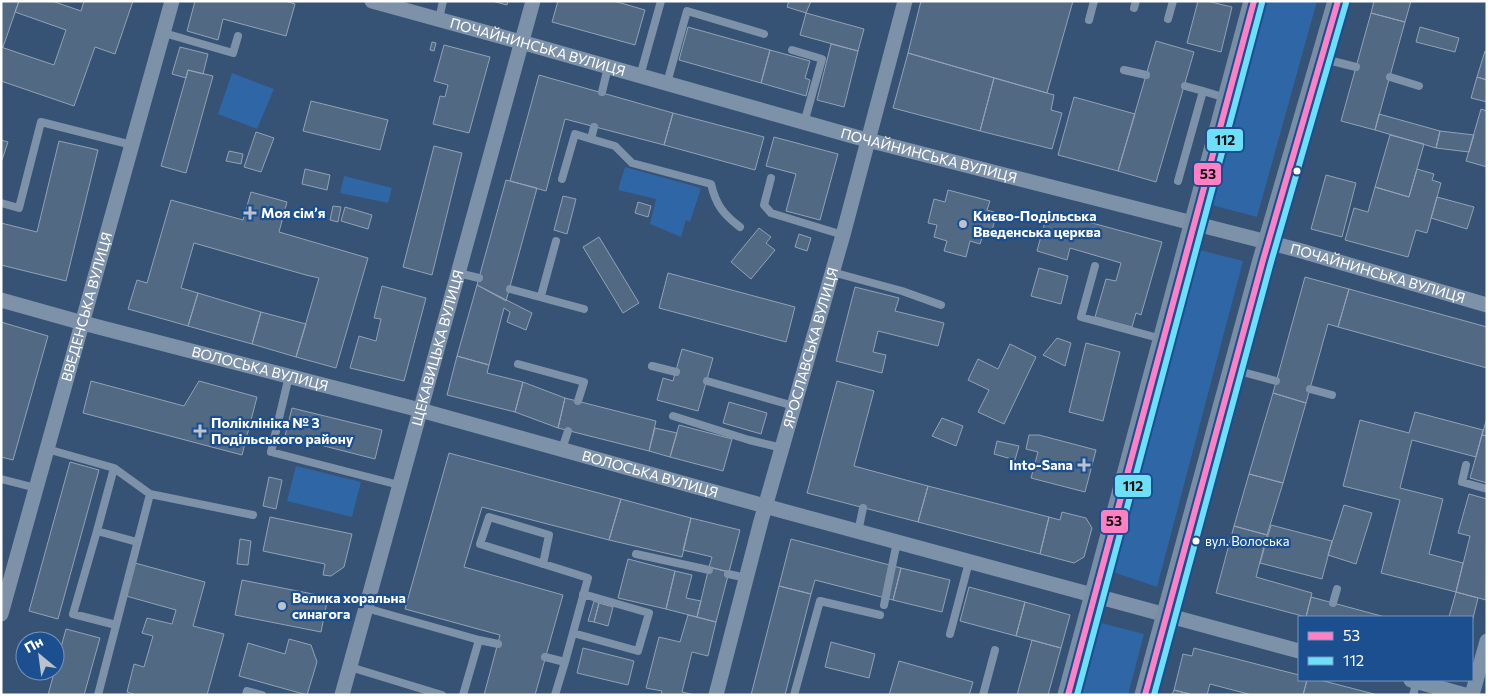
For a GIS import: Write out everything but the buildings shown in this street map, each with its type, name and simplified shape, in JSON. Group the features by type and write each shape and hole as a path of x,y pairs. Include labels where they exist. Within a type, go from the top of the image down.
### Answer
{"main road":[{"path":"1145,695 1268,243 1338,1"},
{"path":"1068,695 1195,224 1252,2"}],"street":[{"name":"ВВЕДЕНСЬКА ВУЛИЦЯ","path":"1,614 172,1"},
{"name":"ПОЧАЙНИНСЬКА ВУЛИЦЯ","path":"372,1 804,123 1268,243 1487,305"},
{"name":"ЩЕКАВИЦЬКА ВУЛИЦЯ","path":"342,695 533,1"},
{"name":"ЯРОСЛАВСЬКА ВУЛИЦЯ","path":"716,695 765,507 843,234 905,1"},
{"name":"ВОЛОСЬКА ВУЛИЦЯ","path":"1,300 420,410 765,507 1298,651"},
{"path":"1472,695 1487,641"},
{"path":"1414,685 1465,695"}],"lane":[{"path":"439,19 443,1"},
{"path":"640,76 661,1"},
{"path":"1089,20 1094,1"},
{"path":"1168,19 1173,1"},
{"path":"667,83 687,11 764,34"},
{"path":"164,33 233,53 238,36"},
{"path":"792,50 822,58 804,123"},
{"path":"1321,58 1356,67"},
{"path":"602,92 608,67"},
{"path":"1124,70 1146,75"},
{"path":"1390,77 1419,86"},
{"path":"1185,86 1228,99"},
{"path":"1178,181 1203,91"},
{"path":"1,203 19,208 40,122 132,145"},
{"path":"591,139 594,127"},
{"path":"562,179 575,134 615,146 632,163 711,184 714,196 726,216 740,227"},
{"path":"772,178 764,205 771,213 843,234"},
{"path":"541,296 556,241"},
{"path":"1095,266 1081,316 1164,339"},
{"path":"832,272 941,305"},
{"path":"458,273 479,278"},
{"path":"510,289 584,309"},
{"path":"518,364 584,382 578,401"},
{"path":"652,366 676,372"},
{"path":"1233,370 1276,381"},
{"path":"289,376 271,452 399,485"},
{"path":"707,381 794,406"},
{"path":"1310,390 1332,395"},
{"path":"673,416 749,440 782,448"},
{"path":"562,449 568,431"},
{"path":"48,449 114,468 150,494 253,516"},
{"path":"1466,465 1462,482 1487,489"},
{"path":"114,468 73,614 116,624"},
{"path":"1,479 36,488"},
{"path":"98,695 150,494"},
{"path":"858,532 863,508"},
{"path":"542,564 549,536 489,517 480,544 542,564 588,578 554,695"},
{"path":"97,531 137,542"},
{"path":"884,605 896,542"},
{"path":"636,554 709,570"},
{"path":"950,634 969,562"},
{"path":"728,574 746,578"},
{"path":"1333,603 1336,589"},
{"path":"572,633 638,651 649,613 583,594"},
{"path":"794,695 820,601 880,615"},
{"path":"366,608 498,644"},
{"path":"463,695 479,640"},
{"path":"983,695 995,650"},
{"path":"545,657 565,662"},
{"path":"350,667 442,695"},
{"path":"246,695 247,691 262,695"}],"shaded area":[{"path":"1267,1 1317,1 1257,217 1212,205"},
{"path":"232,73 274,89 257,129 218,114"},
{"path":"625,167 701,188 690,222 686,220 681,237 650,224 656,199 618,190"},
{"path":"344,176 392,188 388,203 340,193"},
{"path":"1200,250 1243,261 1157,587 1113,572"},
{"path":"296,466 361,482 352,517 287,501"},
{"path":"1101,623 1144,634 1128,695 1082,695"}],"transit line":[{"name":"53","path":"1068,695 1254,1"},
{"name":"53","path":"1145,695 1263,260 1338,1"},
{"name":"112","path":"1077,695 1262,3"},
{"name":"112","path":"1154,695 1271,262 1346,3"}],"place":[{"name":"Моя сім’я","path":"250,213"},
{"name":"Києво-Подільська Введенська церква","path":"963,224"},
{"name":"Поліклініка № 3 Подільського району","path":"200,431"},
{"name":"Into-Sana","path":"1084,465"},
{"name":"вул. Волоська","path":"1196,541"},
{"name":"Велика хоральна синагога","path":"282,606"}]}
